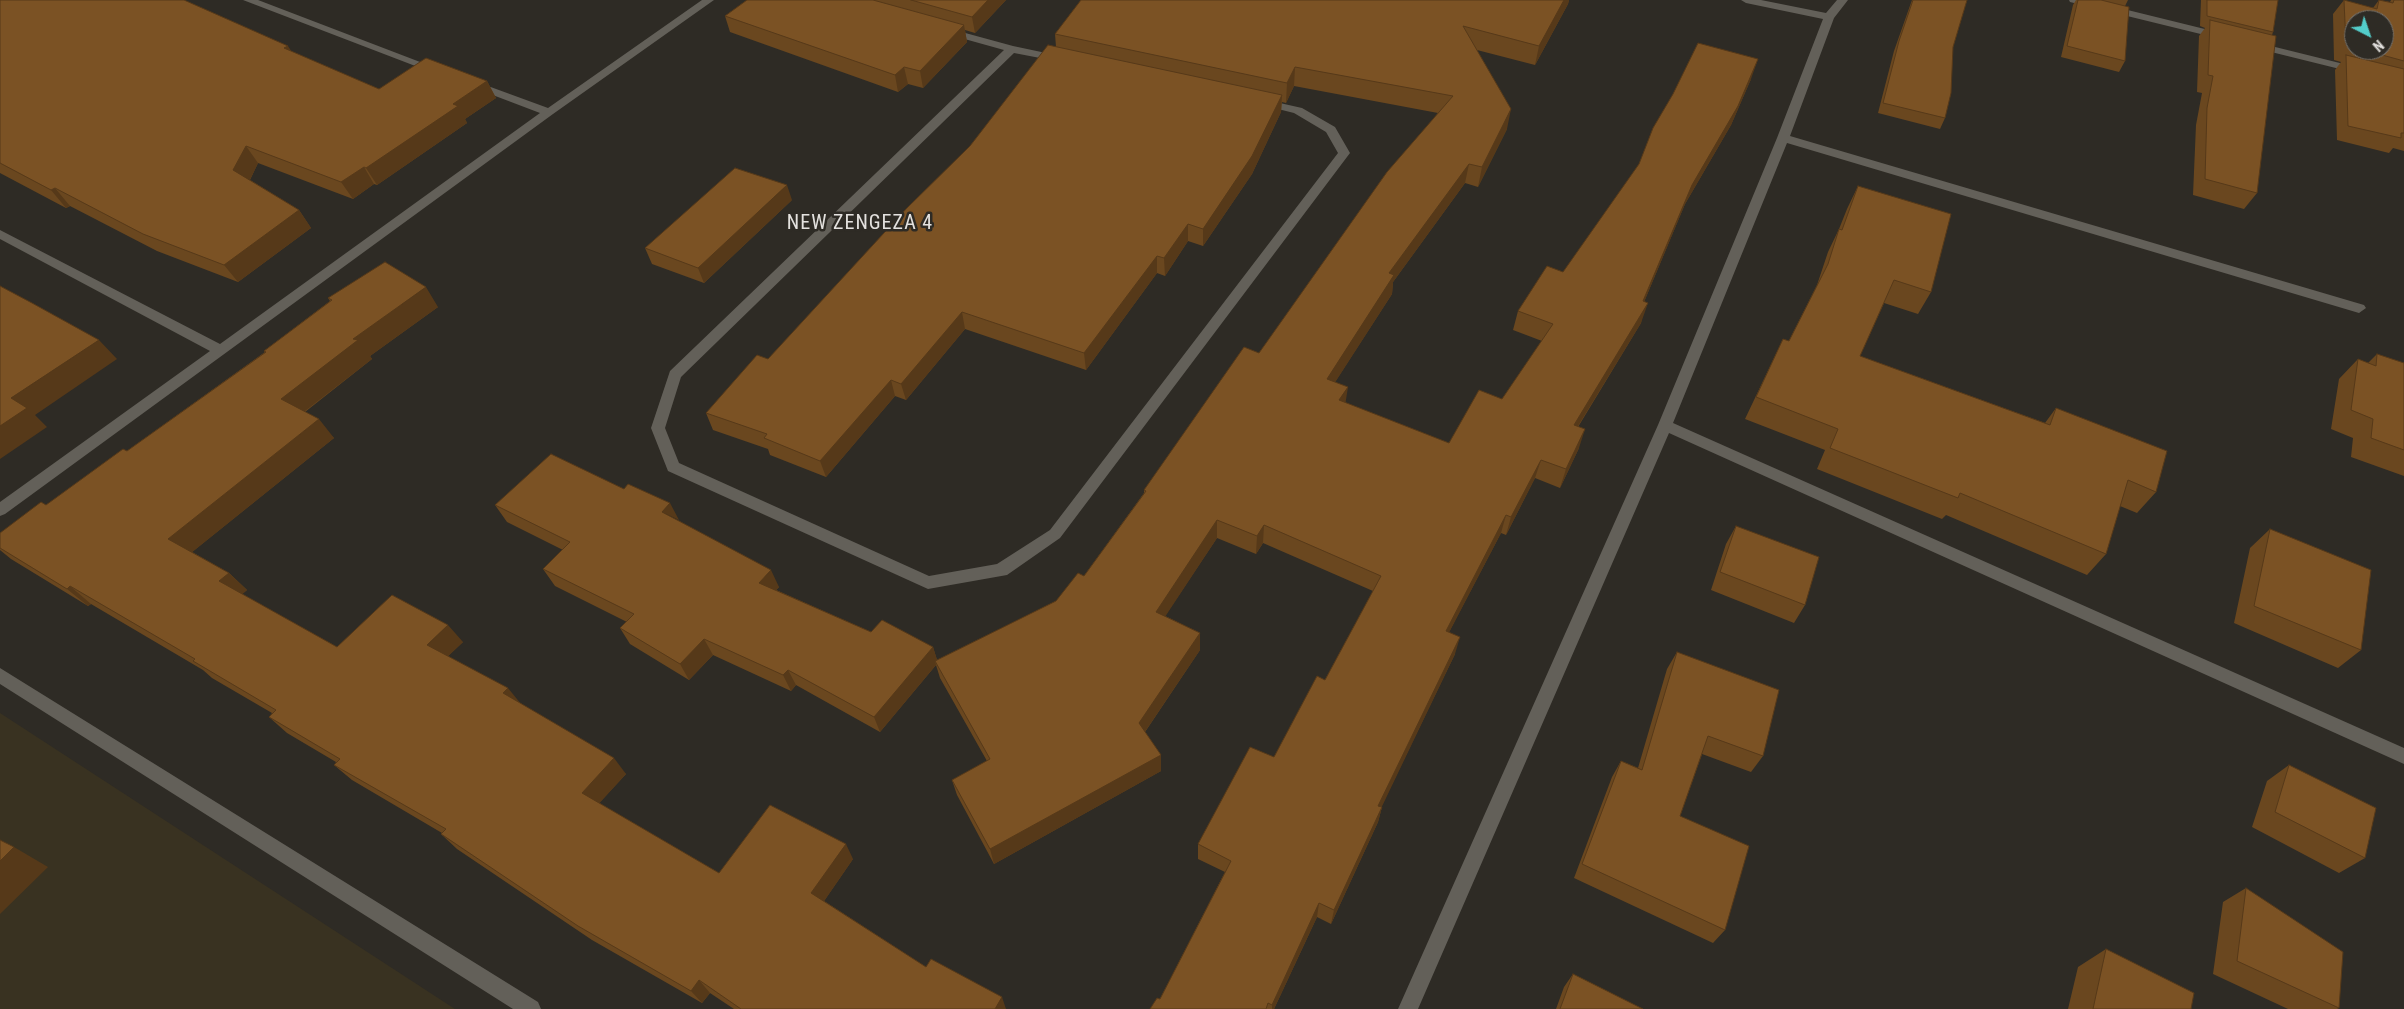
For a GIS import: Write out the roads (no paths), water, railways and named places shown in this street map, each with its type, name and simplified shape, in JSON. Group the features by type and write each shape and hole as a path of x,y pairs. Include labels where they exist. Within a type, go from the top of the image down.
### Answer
{"street":[{"path":"248,0 549,112"},
{"path":"0,510 549,112 709,0"},
{"path":"1746,0 1829,17"},
{"path":"1408,1009 1665,425 1783,138 1829,17 1843,0"},
{"path":"2074,0 2365,72"},
{"path":"938,28 1012,49 1078,63"},
{"path":"1012,49 675,376 658,428 673,467 928,583 1001,570 1055,534 1344,153 1331,130 1298,110 1250,100"},
{"path":"1783,138 2359,308"},
{"path":"0,234 220,350"},
{"path":"1665,425 2404,756"},
{"path":"0,675 531,1009"}],"district":[{"name":"NEW ZENGEZA 4","path":"860,224"}]}
